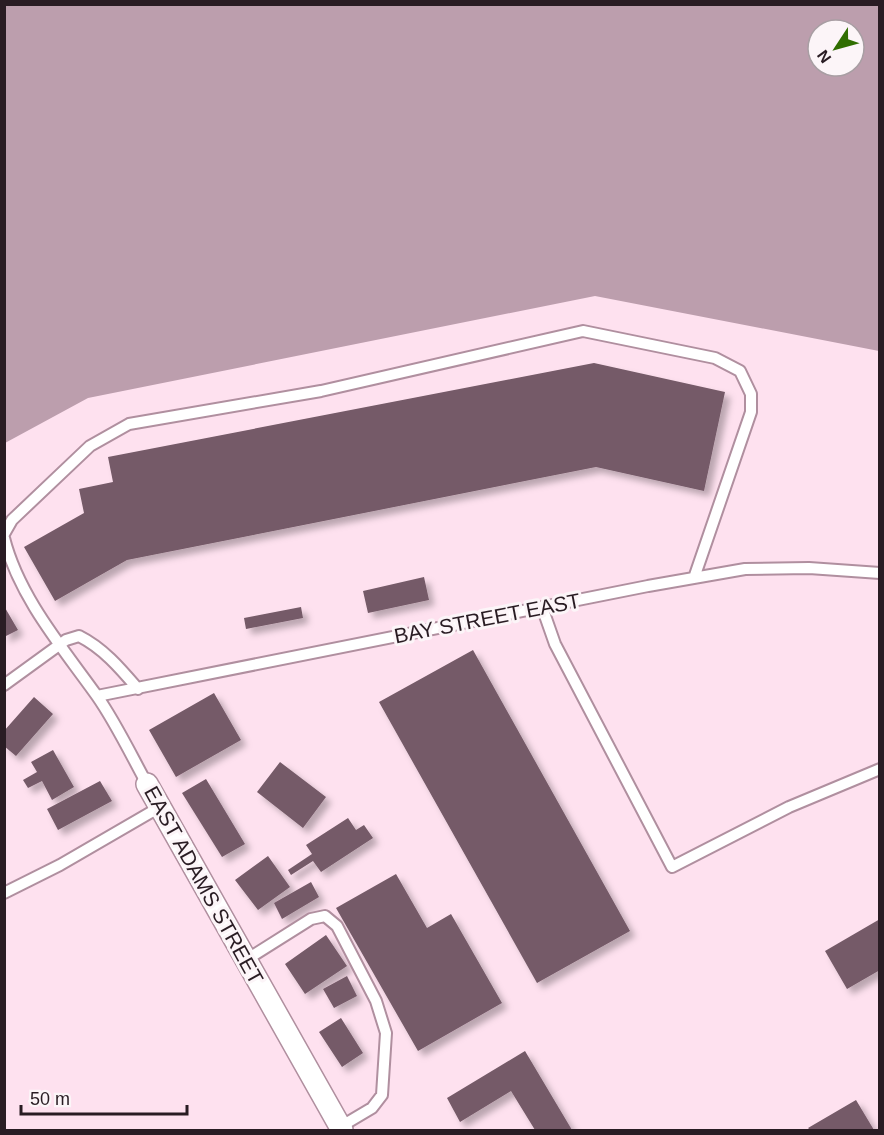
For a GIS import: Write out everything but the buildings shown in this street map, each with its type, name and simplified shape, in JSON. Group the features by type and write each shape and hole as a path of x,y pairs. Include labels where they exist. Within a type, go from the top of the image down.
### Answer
{"street":[{"name":"EAST ADAMS STREET","path":"147,784 341,1129"}],"lane":[{"path":"4,536 12,520 90,446 129,424 321,391 583,331 715,358 740,371 751,394 752,412 694,578"},
{"name":"EAST ADAMS STREET","path":"4,536 10,560 58,645 98,696 147,784"},
{"name":"BAY STREET EAST","path":"98,696 542,607 745,569 808,568 879,573"},
{"path":"542,607 555,644 672,867 789,807 879,769"},
{"path":"4,685 58,645 79,636 92,642 138,689"},
{"path":"4,893 60,865 160,807"},
{"path":"246,960 311,919 325,916 337,926 376,1001 386,1033 382,1095 372,1108 341,1129"}],"shaded area":[{"path":"5,4 879,5 879,351 595,296 88,398 5,443"}]}
